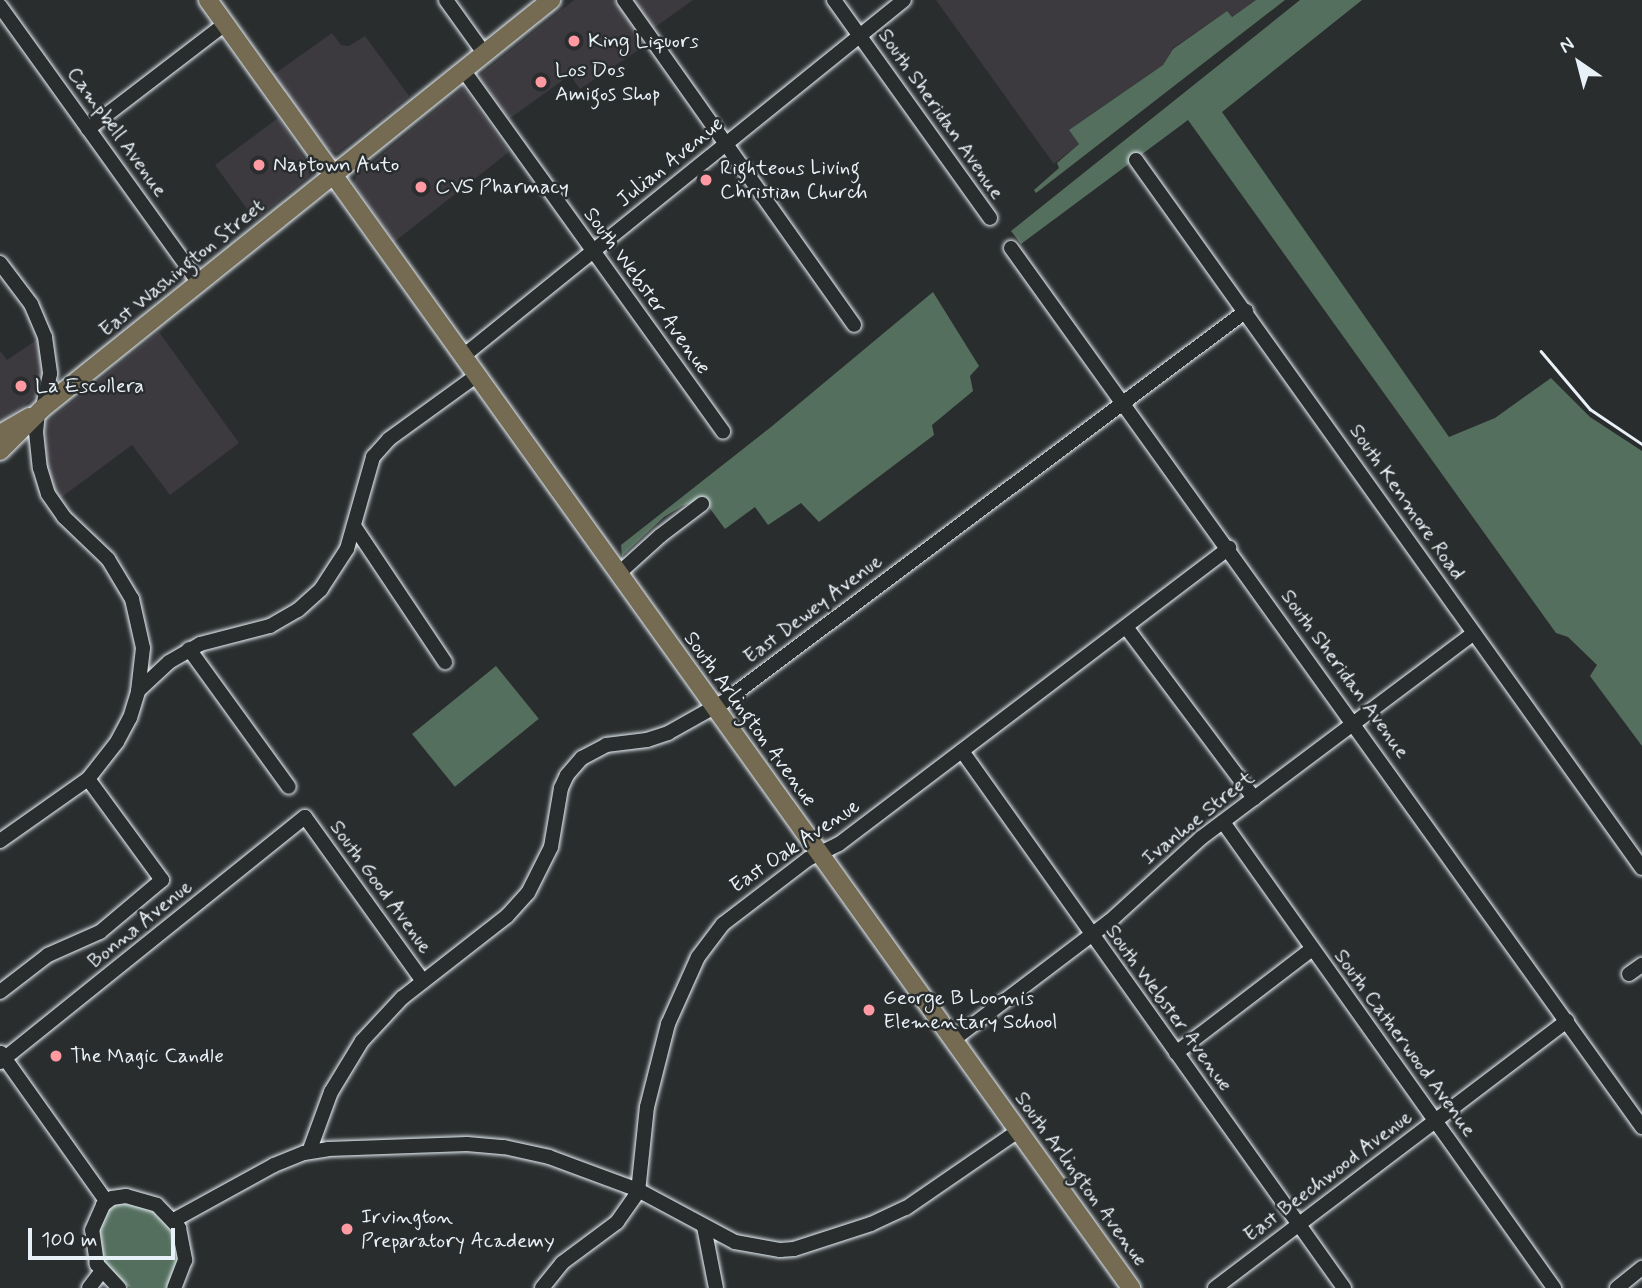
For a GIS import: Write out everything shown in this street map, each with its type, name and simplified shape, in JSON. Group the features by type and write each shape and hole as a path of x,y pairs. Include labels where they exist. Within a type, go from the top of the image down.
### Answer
{"main road":[{"name":"South Arlington Avenue","path":"208,0 1131,1288"},
{"name":"East Washington Street","path":"0,434 41,410 551,0"},
{"name":"East Washington Street","path":"0,451 16,438 41,410"}],"street":[{"path":"446,0 484,54"},
{"path":"624,0 854,325"},
{"name":"South Sheridan Avenue","path":"834,0 990,218"},
{"name":"Julian Avenue","path":"462,357 904,0"},
{"name":"Campbell Avenue","path":"0,6 199,283"},
{"path":"88,129 225,24"},
{"name":"South Webster Avenue","path":"464,71 723,432"},
{"name":"South Kenmore Road","path":"1136,160 1642,868"},
{"name":"South Sheridan Avenue","path":"1011,248 1642,1127"},
{"path":"0,263 31,304 43,328 50,370 49,390 36,432 40,468 48,494 67,520 108,559 132,599 143,648 138,691 130,718 117,743 88,779 0,841"},
{"name":"East Dewey Avenue","path":"309,1152 331,1092 356,1049 383,1017 423,981 507,916 528,892 551,847 561,788 582,758 606,745 668,733 715,708 1246,311"},
{"path":"138,691 169,662 188,649 253,632 298,610 332,574 346,549 366,472 379,449 476,376"},
{"path":"618,574 660,536 702,504"},
{"path":"354,526 446,662"},
{"name":"East Oak Avenue","path":"542,1288 562,1263 604,1235 620,1219 638,1190 643,1134 654,1072 671,1016 698,957 717,931 736,911 808,859 839,844 1228,548"},
{"path":"1126,627 1254,798"},
{"name":"Ivanhoe Street","path":"953,1040 1092,935 1180,855 1353,722 1474,634"},
{"path":"188,649 289,788"},
{"name":"South Webster Avenue","path":"962,751 1344,1288"},
{"path":"0,992 48,955 100,932 162,880 88,779"},
{"name":"South Good Avenue","path":"305,817 423,981"},
{"name":"Bonna Avenue","path":"2,1058 305,817"},
{"name":"South Catherwood Avenue","path":"1223,822 1554,1288"},
{"path":"1176,1053 1312,950"},
{"path":"1629,974 1642,965"},
{"name":"East Beechwood Avenue","path":"1215,1288 1567,1021"},
{"path":"2,1058 106,1201"},
{"path":"174,1220 278,1163 309,1152 444,1143 491,1146 549,1157 638,1190 739,1244 780,1250 800,1248 902,1210 1018,1131"},
{"path":"118,1288 102,1271 93,1251 92,1230 98,1211 106,1201 126,1196 140,1198 161,1207 174,1220 185,1251 183,1270 174,1288"},
{"path":"704,1227 716,1288"},
{"path":"1617,1288 1642,1268"},
{"path":"89,1288 102,1271"}],"shaded area":[{"path":"574,0 615,0 646,45 580,89 570,75 509,119 478,77"},
{"path":"629,0 693,0 651,30"},
{"path":"936,0 1256,0 1231,17 1227,11 1173,48 1163,65 1069,130 1080,143 1054,164"},
{"path":"332,33 341,45 349,46 365,36 409,96 337,153 327,148 273,75"},
{"path":"463,88 509,152 394,242 353,183 357,175"},
{"path":"278,118 309,166 309,176 255,220 215,165"},
{"path":"159,332 239,443 170,495 132,445 59,499 47,471 45,424"},
{"path":"38,339 43,355 41,392 0,424 0,351 7,360"}],"green space":[{"path":"1256,0 1285,0 1036,193 1034,190 1059,168 1057,163 1079,144 1069,130 1163,65 1173,49 1227,11 1232,17"},
{"path":"1300,0 1362,0 1222,112 1449,437 1495,418 1551,378 1590,417 1642,451 1642,746 1590,676 1597,665 1568,637 1556,633 1188,120 1021,244 1011,231"},
{"path":"933,292 979,366 970,376 973,391 932,425 934,435 819,522 801,503 768,525 755,507 725,529 703,499 682,506 664,517 622,556 621,545 771,427"},
{"path":"496,666 539,719 455,787 412,734"},
{"path":"126,1202 157,1212 175,1236 180,1258 168,1288 130,1288 105,1266 97,1235 109,1205"}],"railway":[{"path":"1541,351 1590,409 1642,444"}],"place":[{"name":"King Liquors","path":"574,41"},
{"name":"Los Dos Amigos Shop","path":"541,82"},
{"name":"Naptown Auto","path":"259,165"},
{"name":"Righteous Living Christian Church","path":"706,180"},
{"name":"CVS Pharmacy","path":"421,187"},
{"name":"La Escollera","path":"21,386"},
{"name":"George B Loomis Elementary School","path":"869,1010"},
{"name":"The Magic Candle","path":"56,1056"},
{"name":"Irvington Preparatory Academy","path":"347,1229"}]}
